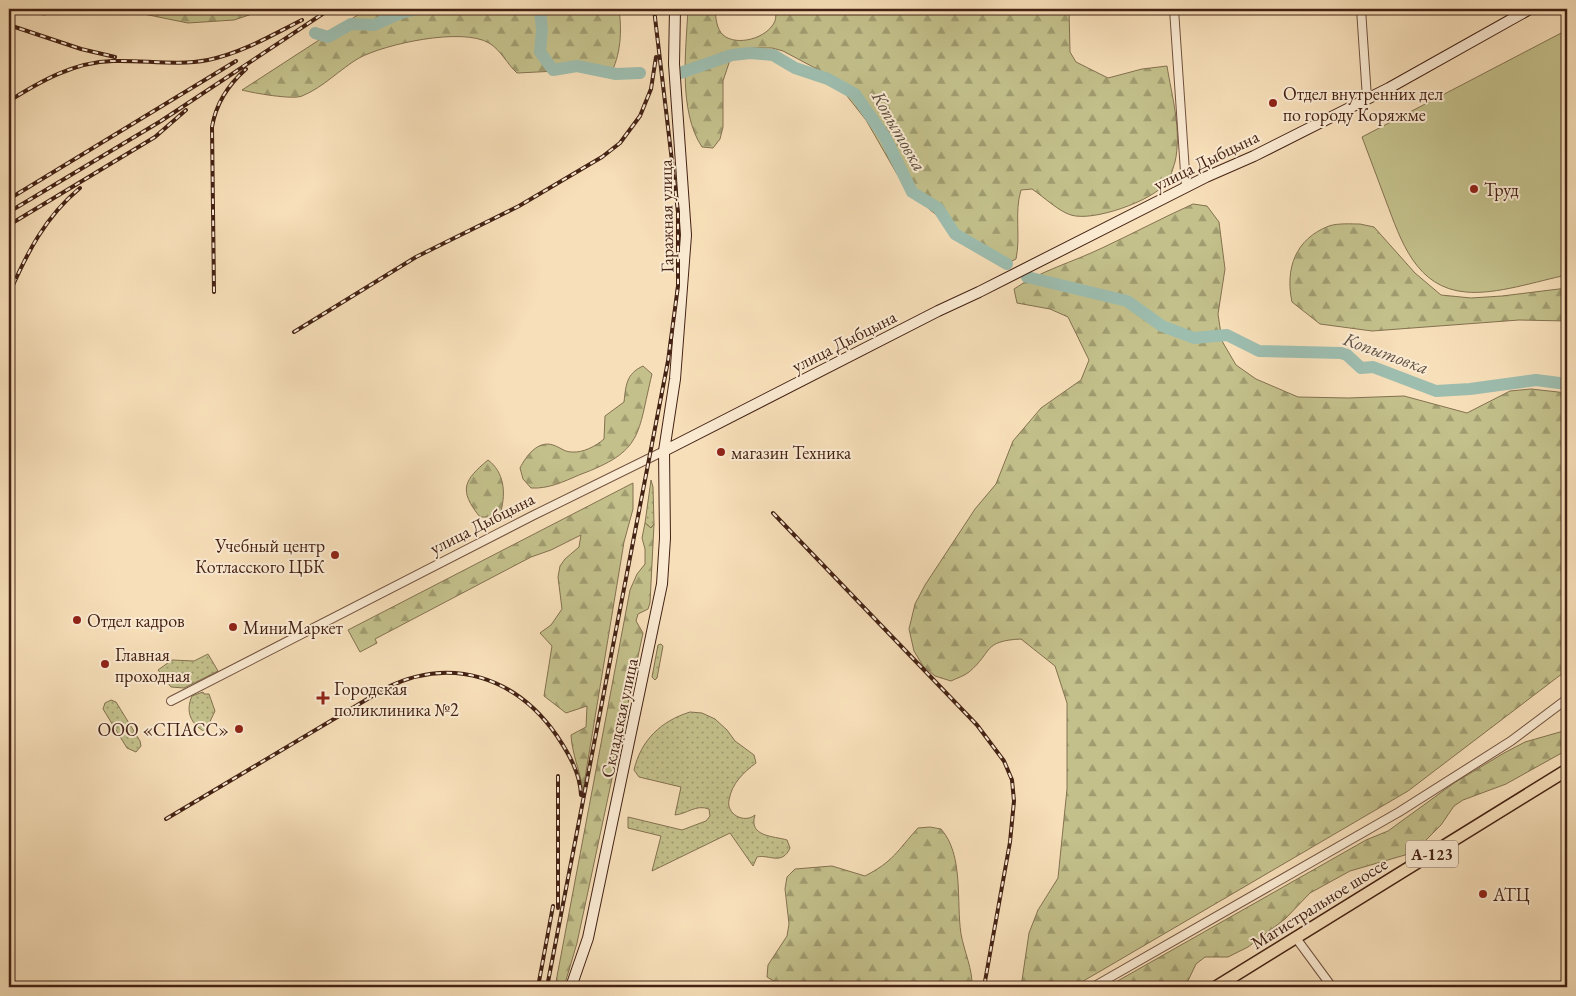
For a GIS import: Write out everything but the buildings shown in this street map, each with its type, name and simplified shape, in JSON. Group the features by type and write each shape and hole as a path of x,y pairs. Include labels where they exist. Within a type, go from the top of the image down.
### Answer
{"main road":[{"name":"Магистральное шоссе","path":"1216,987 1567,770"}],"street":[{"name":"Гаражная улица","path":"664,451 675,379 686,235 674,64 675,9"},
{"path":"1174,9 1186,187"},
{"path":"1361,9 1366,98"},
{"name":"улица Дыбцына","path":"171,701 938,310 979,292 1186,187 1254,156 1530,9"},
{"name":"Складская улица","path":"571,987 588,938 654,632 662,584 665,538 664,451"},
{"path":"1092,987 1400,812 1511,741 1567,699"},
{"path":"1296,938 1332,987"}],"green space":[{"path":"9,9 76,9 44,15"},
{"path":"119,9 267,9 234,20 188,23"},
{"path":"367,9 619,9 620,43 610,75 577,70 517,73 497,49 489,43 477,38 443,37 404,43 359,58 318,88 302,96 282,97 242,90"},
{"path":"688,9 715,9 718,26 723,35 729,39 744,40 752,39 766,32 775,20 776,9 1069,9 1070,52 1076,62 1108,78 1142,69 1167,66 1177,126 1177,150 1173,170 1166,183 1148,197 1107,213 1093,215 1071,215 1056,207 1032,189 1021,190 1018,207 1016,259 1006,264 995,261 929,209 897,174 866,120 832,77 783,51 772,48 750,48 739,52 730,60 723,81 723,127 720,139 713,148 702,147 694,132 686,98 685,61"},
{"name":"Труд","path":"1567,30 1567,275 1503,290 1466,292 1449,289 1435,282 1413,260 1398,232 1362,137"},
{"path":"1193,204 1207,206 1219,222 1225,269 1218,314 1222,341 1236,365 1256,379 1298,397 1404,396 1467,413 1510,391 1531,389 1567,393 1567,670 1408,791 1073,987 1021,987 1029,933 1038,910 1058,878 1067,789 1067,703 1055,666 1021,639 1000,642 994,645 969,672 951,681 935,676 923,666 914,651 909,629 915,604 925,585 975,509 996,484 1013,441 1041,408 1081,380 1089,360 1068,317 1050,309 1017,303 1014,289 1035,277 1102,248"},
{"path":"1360,224 1374,227 1415,273 1441,295 1471,298 1567,288 1567,321 1519,320 1372,331 1320,324 1292,302 1290,278 1295,256 1308,239 1329,226"},
{"path":"643,366 652,374 639,426 627,449 616,458 567,480 549,486 531,488 523,479 520,468 529,454 538,447 548,444 567,451 576,452 601,442 604,439 605,416 624,402 626,385 630,376"},
{"path":"488,460 500,476 503,504 501,511 491,517 480,517 469,500 467,486 469,480"},
{"path":"651,480 653,487 654,524 651,528 645,523"},
{"path":"633,483 633,509 624,542 583,790 571,735 586,727 587,706 566,713 544,696 552,646 540,633 551,625 562,609 558,577 560,566 579,547 581,535 551,550 531,557 375,639 377,643 360,652 348,630"},
{"path":"645,523 651,528 654,524 650,603 648,609 638,614 636,621 643,633 577,943 564,987 555,987 630,590 637,574 645,564 645,549 642,538"},
{"path":"661,644 663,646 655,680 652,677 658,645"},
{"path":"208,654 218,671 184,688 171,687 158,670 172,660 194,661"},
{"path":"203,692 204,694 209,694 215,711 205,732 196,725 189,712 192,696"},
{"path":"111,700 116,702 140,741 141,746 136,752 127,748 103,709 105,703"},
{"path":"690,712 702,713 715,719 735,741 754,755 756,763 735,783 730,794 730,810 741,818 751,818 755,815 755,828 759,832 787,840 790,848 783,857 757,857 753,866 730,833 652,871 661,836 628,828 628,817 682,830 706,821 710,816 709,809 704,808 696,808 675,815 681,787 639,777 634,770 637,759 654,733 661,726"},
{"path":"1567,730 1567,750 1506,784 1463,800 1454,806 1441,825 1424,842 1405,855 1350,871 1310,893 1285,919 1248,947 1228,957 1205,957 1196,964 1185,987 1107,987 1366,840 1388,831 1454,783 1504,753 1525,742"},
{"path":"930,827 941,829 953,852 958,879 961,934 970,967 972,987 784,987 767,977 768,965 787,936 789,924 785,889 787,877 795,869 832,866 865,876 889,860 918,828"}],"waterway":[{"name":"Копытовка","path":"315,33 328,37 351,24 374,25 401,13 417,9"},
{"name":"Копытовка","path":"540,9 542,30 540,52 553,70 577,66 616,74 640,73"},
{"name":"Копытовка","path":"680,73 732,55 750,53 773,55 795,68 828,79 855,94 885,137 912,192 938,208 955,234 1007,264"},
{"name":"Копытовка","path":"1027,277 1127,301 1162,326 1194,338 1227,335 1259,351 1341,353 1347,355 1361,368 1373,367 1436,391 1470,389 1536,380 1567,384"}],"railway":[{"path":"9,212 161,121 330,9"},
{"path":"547,987 668,361 678,286 678,212 654,9"},
{"path":"9,101 33,86 58,74 85,65 113,61 173,63 208,60 245,48 302,20"},
{"path":"9,25 81,49 115,57"},
{"path":"294,332 416,257 519,206 602,157 620,143 640,116 651,89 656,57"},
{"path":"9,199 236,61"},
{"path":"214,292 212,127 216,110 224,95 246,69"},
{"path":"9,225 155,137 186,110"},
{"path":"9,294 30,250 47,223 80,188"},
{"path":"773,513 977,725 1004,761 1012,780 1014,801 1010,842 984,987"},
{"path":"166,819 386,688 411,678 435,673 459,673 481,678 503,687 523,699 541,716 566,750 579,779 581,795"},
{"path":"558,776 558,908"},
{"path":"538,987 553,906"}],"place":[{"name":"Отдел внутренних дел по городу Коряжме","path":"1273,103"},
{"name":"Труд","path":"1474,189"},
{"name":"магазин Техника","path":"721,452"},
{"name":"Учебный центр Котласского ЦБК","path":"335,555"},
{"name":"Отдел кадров","path":"77,620"},
{"name":"MиниMаркет","path":"233,627"},
{"name":"Главная проходная","path":"105,664"},
{"name":"Городская поликлиника №2","path":"323,698"},
{"name":"ООО «СПАСС»","path":"239,729"},
{"name":"АТЦ","path":"1483,894"}]}
